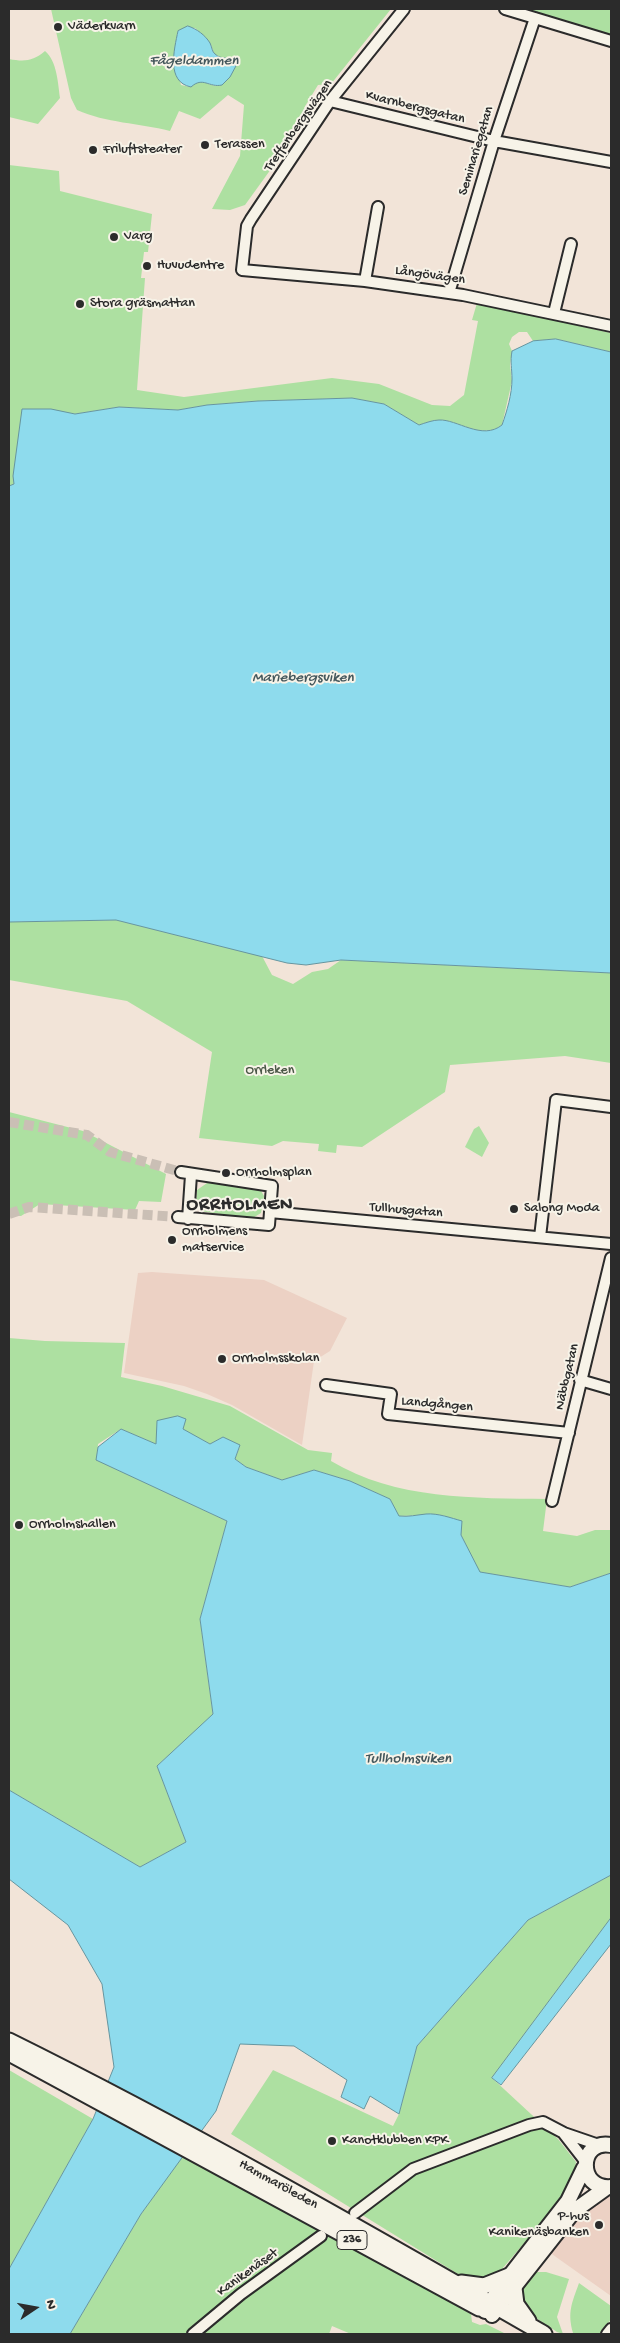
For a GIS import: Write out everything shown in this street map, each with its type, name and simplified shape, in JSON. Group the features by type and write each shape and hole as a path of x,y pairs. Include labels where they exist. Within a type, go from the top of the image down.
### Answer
{"main road":[{"name":"Hammaröleden","path":"9,2041 82,2085 536,2333"},
{"name":"Hammaröleden","path":"9,2053 82,2085"},
{"name":"Hammaröleden","path":"222,2161 453,2282 491,2310"},
{"path":"453,2282 484,2286 512,2282 516,2304 522,2316 536,2333"}],"street":[{"name":"Treffenbergsvägen","path":"242,270 247,226 330,101 404,9"},
{"path":"506,9 611,41"},
{"name":"Seminariegatan","path":"449,294 494,141 535,18"},
{"name":"Kvarnbergsgatan","path":"330,101 494,141 611,162"},
{"path":"365,280 378,207"},
{"path":"554,313 571,244"},
{"name":"Långövägen","path":"242,270 365,280 554,313 611,326"},
{"path":"540,1237 556,1100 611,1107"},
{"path":"186,1173 272,1186 270,1212 269,1225 183,1218 186,1173"},
{"name":"Tullhusgatan","path":"270,1212 611,1244"},
{"name":"Näbbgatan","path":"552,1502 611,1258"},
{"path":"580,1380 611,1389"},
{"name":"Landgången","path":"326,1385 391,1394 388,1414 569,1433"},
{"path":"355,2213 413,2169 483,2141 543,2122 564,2133 608,2144"},
{"path":"564,2133 585,2164 590,2181 610,2187"},
{"path":"491,2310 568,2201 591,2150 608,2144"},
{"path":"512,2282 574,2211 610,2187"},
{"name":"Kanikenäset","path":"194,2334 241,2294 321,2236"},
{"path":"607,2334 611,2329"}],"shaded area":[{"name":"Orrholmsskolan","path":"152,1272 264,1280 347,1318 330,1351 314,1361 302,1445 232,1405 207,1394 184,1386 124,1373 138,1273"},
{"name":"P-hus Kanikenäsbanken","path":"611,2191 611,2296 549,2252 587,2205"}],"green space":[{"path":"51,9 391,9 331,84 318,85 304,108 310,115 245,205 230,210 212,209 240,156 244,105 228,95 200,119 179,111 170,131 99,118 77,110 71,98","holes":["195,28 211,45 214,54 221,58 217,86 204,82 198,82 190,87 181,85 174,58 178,31"]},
{"path":"516,9 611,9 611,38"},
{"path":"45,51 54,66 58,79 60,98 38,124 9,117 9,59 28,60 37,57"},
{"path":"9,165 59,171 60,191 152,214 148,252 144,252 141,278 145,278 137,390 184,397 332,378 379,384 432,405 450,406 464,395 478,321 472,320 477,303 611,333 611,352 556,339 533,341 527,332 519,332 512,337 509,344 512,351 510,365 512,381 502,425 486,431 439,420 419,425 384,404 352,398 258,401 207,405 178,410 119,407 75,414 37,409 14,484 9,486"},
{"name":"Orrleken","path":"116,920 262,956 272,975 293,984 312,972 328,969 341,960 611,973 611,1063 565,1056 450,1065 445,1092 362,1147 337,1145 336,1153 318,1151 319,1144 283,1141 272,1146 199,1138 212,1052 127,1001 9,980 9,922"},
{"path":"9,1112 83,1131 166,1174 161,1202 139,1201 135,1210 40,1204 21,1216 9,1215"},
{"path":"479,1126 489,1143 482,1157 465,1147 474,1129"},
{"path":"210,1181 260,1189 264,1196 261,1213 251,1219 201,1211 196,1203 197,1190"},
{"path":"9,1338 125,1343 121,1377 162,1386 230,1406 308,1450 332,1453 331,1461 356,1474 382,1483 409,1490 464,1497 547,1499 543,1531 577,1536 595,1530 611,1530 611,1573 570,1587 479,1572 461,1535 443,1515 398,1516 390,1499 350,1481 314,1470 282,1480 246,1467 235,1459 240,1446 223,1437 210,1444 182,1429 156,1444 121,1429 98,1444 97,1460 227,1521 200,1619 213,1715 157,1766 186,1842 140,1867 9,1790"},
{"path":"611,1875 611,1918 492,2078 558,2139 576,2162 573,2181 562,2199 496,2276 485,2282 466,2279 231,2134 273,2070 393,2126 399,2114 417,2046 528,1920"},
{"path":"9,2070 93,2119 9,2269"},
{"path":"184,2154 471,2314 472,2322 480,2325 486,2324 506,2334 351,2334 332,2326 329,2334 70,2334 141,2214"},
{"path":"537,2272 546,2272 569,2279 557,2317 563,2334 537,2319 525,2308 522,2301 523,2286"},
{"path":"579,2283 611,2306 611,2319 601,2334 573,2333 570,2313"}],"water":[{"name":"Fågeldammen","path":"188,26 206,37 215,54 235,61 237,64 230,77 222,85 199,82 191,87 183,84 178,79 174,64 176,39 178,31"},
{"name":"Mariebergsviken","path":"556,339 611,352 611,973 341,960 306,965 287,963 116,920 9,922 9,486 14,484 13,476 22,409 51,409 75,414 119,407 178,410 207,405 258,401 352,398 384,404 419,425 439,420 486,431 502,425 504,420 511,391 512,351 533,341"},
{"name":"Tullholmsviken","path":"178,1416 186,1419 183,1429 210,1444 223,1437 240,1445 235,1459 246,1467 282,1480 314,1470 350,1481 390,1499 399,1516 435,1514 462,1521 461,1535 480,1572 570,1587 611,1573 611,1875 528,1920 417,2046 399,2114 370,2096 364,2109 341,2097 347,2080 294,2046 240,2044 216,2111 141,2214 70,2334 9,2334 9,2269 93,2119 114,2067 102,1984 68,1925 9,1879 9,1790 140,1867 186,1842 157,1766 213,1714 200,1619 227,1521 96,1460 98,1447 121,1429 156,1444 157,1421"},
{"path":"611,1918 611,1944 501,2085 492,2078"}],"tunnel":[{"path":"9,1122 87,1135 110,1152 181,1172"},
{"path":"9,1214 29,1207 178,1217"}],"place":[{"name":"Väderkvarn","path":"58,27"},
{"name":"Terassen","path":"205,145"},
{"name":"Friluftsteater","path":"93,150"},
{"name":"Varg","path":"114,237"},
{"name":"Huvudentre","path":"147,266"},
{"name":"Stora gräsmattan","path":"80,304"},
{"name":"Orrholmsplan","path":"226,1173"},
{"name":"Salong Moda","path":"514,1209"},
{"name":"Orrholmens matservice","path":"172,1240"},
{"name":"Orrholmsskolan","path":"222,1359"},
{"name":"Orrholmshallen","path":"19,1525"},
{"name":"Kanotklubben KPK","path":"332,2141"},
{"name":"P-hus Kanikenäsbanken","path":"599,2225"}],"district":[{"name":"ORRHOLMEN","path":"240,1206"}]}
